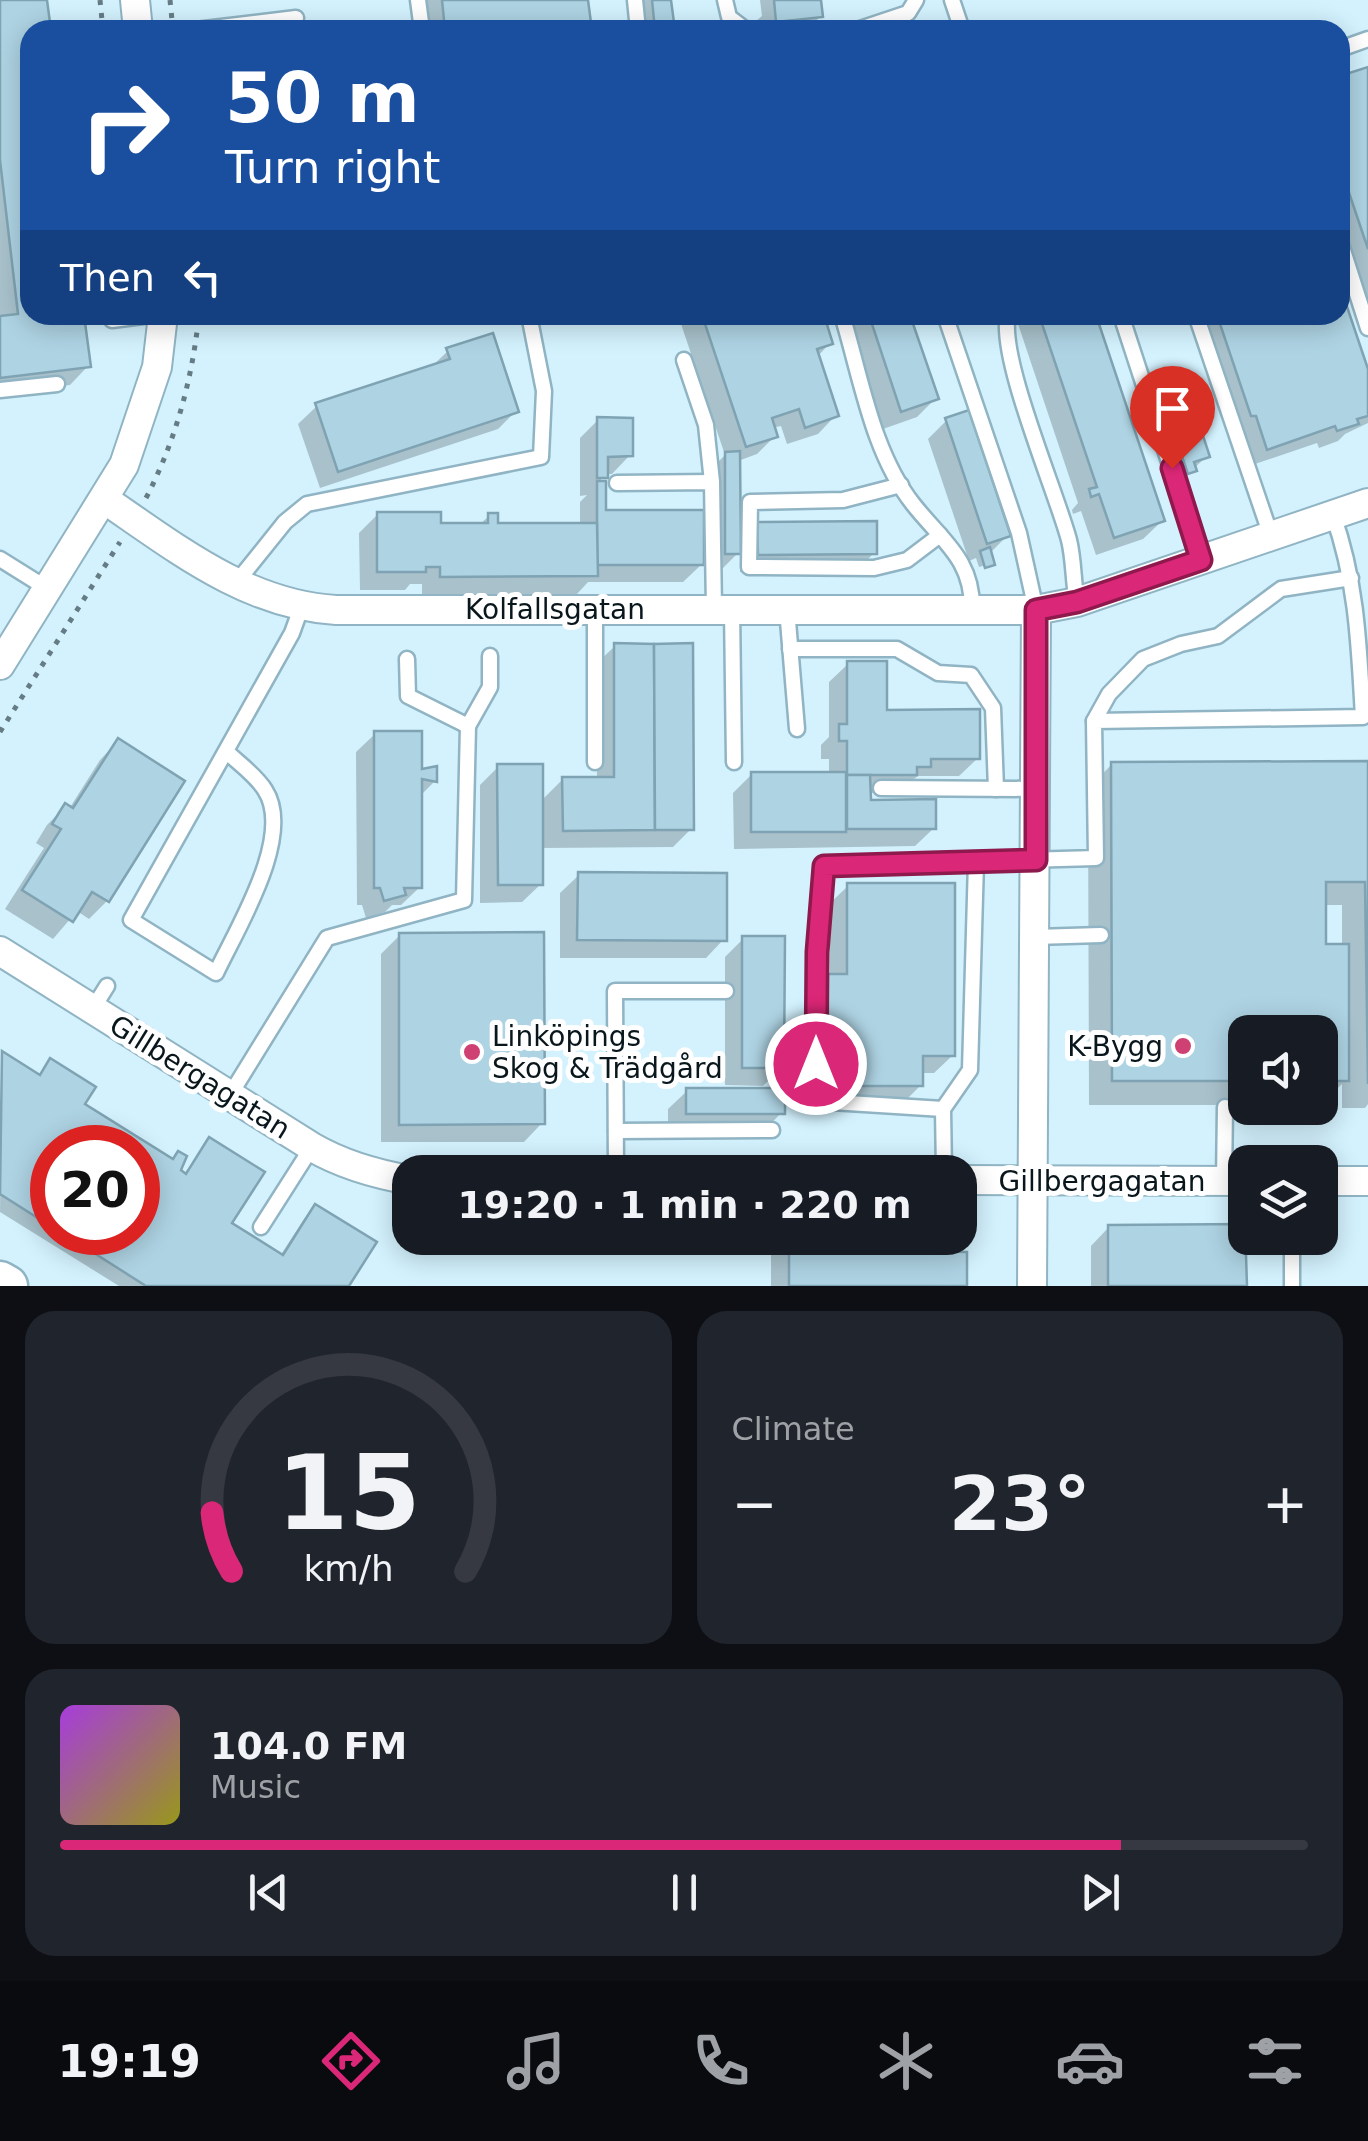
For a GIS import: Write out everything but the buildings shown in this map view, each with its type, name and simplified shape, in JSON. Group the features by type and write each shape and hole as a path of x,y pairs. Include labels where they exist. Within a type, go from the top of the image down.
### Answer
{"main road":[{"path":"0,1282 7,1286"}],"street":[{"path":"0,665 124,466 157,367 162,325"},
{"name":"Kolfallsgatan","path":"104,499 236,584 301,608 1036,610 1077,602 1368,503"},
{"path":"1032,1286 1036,610"},
{"name":"Gillbergagatan","path":"0,952 100,998 230,1095 312,1148 368,1171 392,1176"},
{"name":"Gillbergagatan","path":"977,1180 1228,1181"},
{"path":"1338,1181 1368,1181"}],"lane":[{"path":"887,20 908,13 916,0"},
{"path":"279,20 296,18"},
{"path":"1350,273 1368,328"},
{"path":"236,584 285,522 307,504 542,456 544,391 531,325"},
{"path":"845,325 883,452 911,502 956,554 972,587 972,610"},
{"path":"948,325 1019,534 1036,610"},
{"path":"1006,325 1013,366 1070,545 1077,602"},
{"path":"1125,325 1201,560"},
{"path":"1199,325 1271,536"},
{"path":"684,360 706,424 734,762"},
{"path":"0,390 57,384"},
{"path":"617,483 712,482"},
{"path":"901,485 843,500 750,502 749,567 874,568 907,560 940,535"},
{"path":"1094,721 1365,718 1358,623 1348,557 1333,515"},
{"path":"0,559 48,589"},
{"path":"943,1109 816,1101 817,952 824,866 1096,858 1094,721 1109,694 1143,659 1181,644 1218,636 1280,590 1351,578"},
{"path":"226,751 266,791 272,818 269,860 216,973 132,920 226,751 292,633 301,608"},
{"path":"595,608 595,762"},
{"path":"787,609 797,729"},
{"path":"790,649 897,648 938,673 971,675 993,708 996,789"},
{"path":"230,1095 327,938 464,900 468,726 490,687 490,656"},
{"path":"407,659 408,696 468,726"},
{"path":"881,788 1036,789"},
{"path":"944,1155 943,1109 970,1070 976,862"},
{"path":"1036,937 1101,935"},
{"path":"616,1155 615,991 726,990"},
{"path":"1224,1107 1229,1145"},
{"path":"616,1130 772,1130"},
{"path":"260,1227 312,1148"},
{"path":"1292,1255 1292,1286"}],"place":[{"name":"K-Bygg","path":"1183,1046"},
{"name":"Linköpings Skog & Trädgård","path":"472,1052"}],"route":[{"path":"816,1064 817,952 824,866 1036,860 1036,610 1077,602 1201,560 1172,468"}]}
